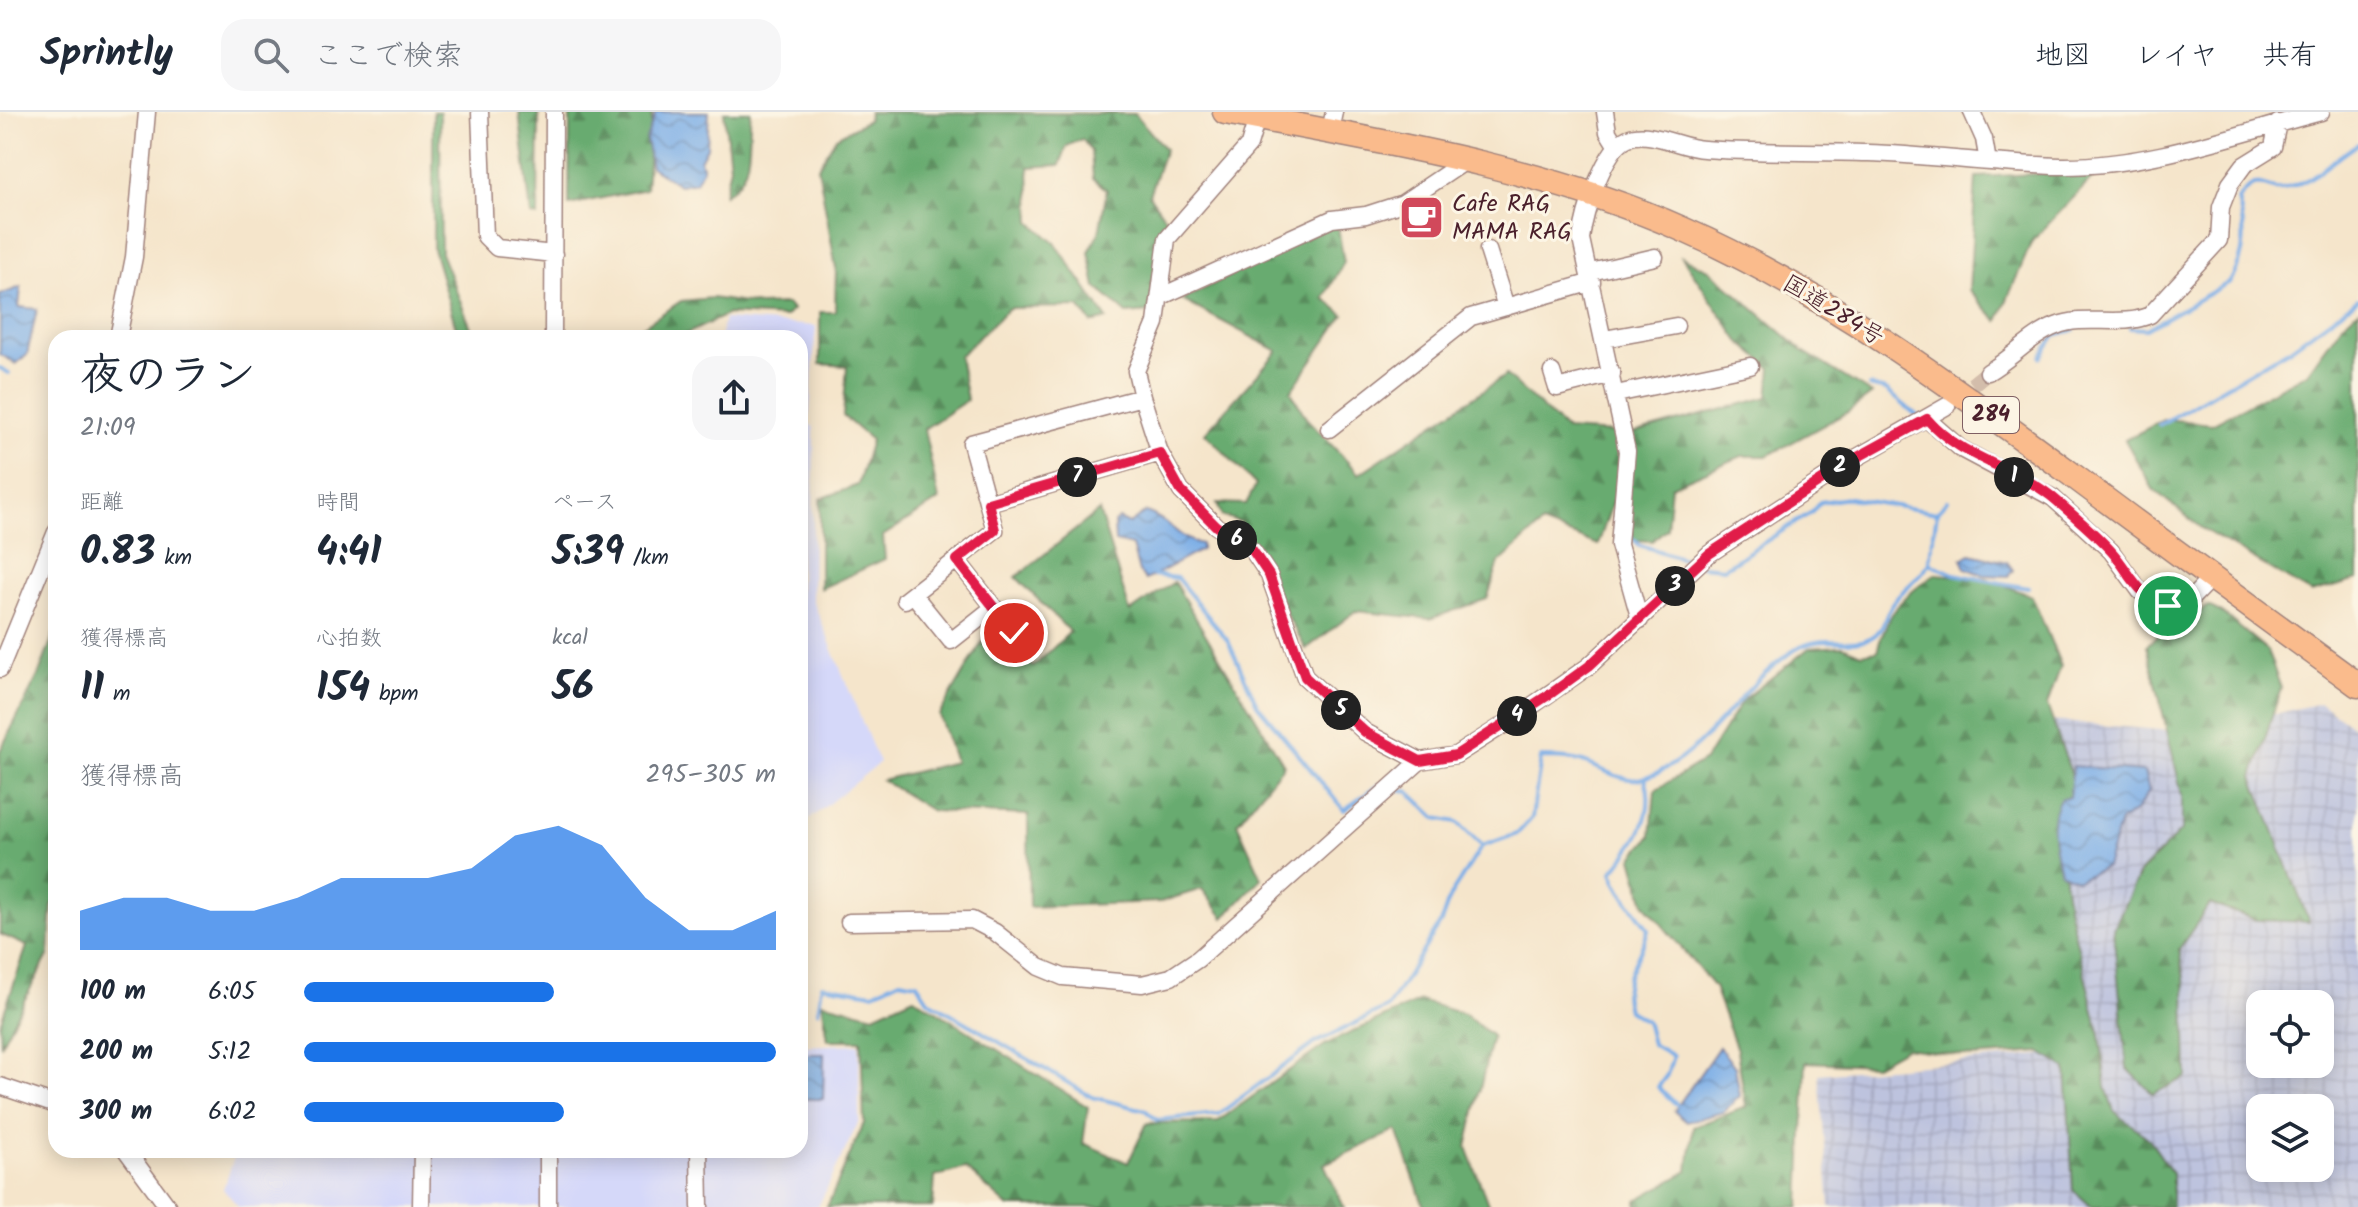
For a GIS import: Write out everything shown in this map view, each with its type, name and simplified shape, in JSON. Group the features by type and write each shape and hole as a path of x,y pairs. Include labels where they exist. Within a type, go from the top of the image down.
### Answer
{"highway":[{"name":"国道284号","path":"1225,112 1257,118 1332,122 1464,162 1594,195 1682,229 1795,287 1930,370 2358,685"}],"street":[{"path":"120,330 134,257 147,112"},
{"path":"480,112 485,236 497,248 554,254"},
{"path":"553,330 554,112"},
{"path":"1605,112 1608,132 1616,145"},
{"path":"1972,112 1984,139 1988,162"},
{"path":"1640,620 1619,545 1627,451 1592,277 1581,239 1585,212 1616,145 1630,137 1644,136 1706,149 1867,153 1988,162 2101,165 2136,160 2321,112"},
{"path":"1257,118 1249,145 1167,239 1162,296 1156,323 1136,371 1142,397 1160,453 1181,491 1216,526 1253,551 1269,575 1305,677 1365,732 1420,761"},
{"path":"1988,372 2054,326 2071,322 2138,320 2150,315 2219,240 2221,207 2230,184 2244,165 2273,147 2278,123"},
{"path":"1162,296 1332,219 1366,215 1403,203 1464,162"},
{"path":"1488,250 1506,307"},
{"path":"1329,429 1471,317 1655,257"},
{"path":"1604,339 1676,326"},
{"path":"1616,394 1750,366"},
{"path":"1552,372 1557,388 1612,374"},
{"path":"994,607 951,641 909,597 995,530 971,443 1142,397"},
{"path":"849,922 972,920 995,932 1039,967 1063,977 1142,984 1171,977 1198,959 1420,761 1456,755 1513,719 1589,666 1709,554 1856,458 1947,406"},
{"path":"1927,419 1961,449 2053,498 2111,551 2140,591 2158,603 2185,605 2211,578"},
{"path":"988,503 1160,453"},
{"path":"0,669 48,552"},
{"path":"957,560 1014,633"},
{"path":"0,1086 48,1102"},
{"path":"132,1158 168,1207"},
{"path":"421,1207 422,1158"},
{"path":"548,1158 548,1207"},
{"path":"699,1158 700,1207"}],"shaded area":[{"path":"724,319 816,326 809,423 814,428 812,599 879,763 808,821 808,330 722,330"},
{"path":"2320,703 2358,730 2358,1207 1830,1207 1819,1074 2051,1054 2015,718 2196,733"},
{"path":"859,1044 859,1121 818,1207 239,1207 223,1189 234,1158 808,1158 808,1046"}],"green space":[{"path":"433,112 440,112 441,253 472,330 457,330 433,249"},
{"path":"519,112 539,112 538,217 531,215"},
{"path":"570,112 652,112 646,189 569,205"},
{"path":"724,112 751,112 746,168 734,187 724,195 730,166"},
{"path":"869,112 1135,114 1165,149 1149,195 1168,222 1149,312 1127,314 1096,287 1089,252 1099,233 1107,190 1093,178 1091,151 1082,139 1067,146 1060,165 1029,167 1031,222 1056,244 1107,319 1092,323 1079,307 1009,308 959,356 967,400 924,429 939,500 883,536 885,559 820,589 820,499 858,485 871,440 843,416 847,366 820,364 820,312 835,312 836,268 818,167 836,137 868,120"},
{"path":"2099,171 2032,241 1998,321 1969,291 1976,177"},
{"path":"1337,222 1344,262 1324,298 1344,315 1291,391 1306,418 1359,474 1506,375 1566,430 1632,434 1768,397 1771,368 1739,341 1682,257 1709,270 1803,351 1872,394 1848,412 1767,456 1742,456 1671,486 1667,528 1652,541 1634,540 1613,501 1598,545 1542,524 1499,563 1487,599 1430,619 1356,611 1306,649 1242,535 1241,522 1222,516 1217,503 1246,504 1256,485 1205,433 1278,351 1182,300"},
{"path":"712,298 759,305 787,304 792,310 785,317 728,314 695,330 638,330 681,301"},
{"path":"2358,310 2358,580 2311,593 2201,528 2153,489 2125,440 2165,419 2212,424 2307,373 2341,326"},
{"path":"1099,511 1130,612 1174,582 1284,765 1237,823 1262,878 1224,918 1202,889 1160,902 1029,907 1028,815 932,811 882,780 955,762 939,715 988,632 1033,667 1070,632 1016,577"},
{"path":"1935,574 1986,578 2032,596 2061,666 2047,705 2073,779 2064,880 2069,912 2100,1035 2106,1087 2114,1111 2149,1139 2172,1173 2172,1207 2092,1207 2073,1190 2066,1069 2040,1052 1972,1057 1905,1048 1875,1065 1806,1062 1800,1207 1637,1207 1637,1200 1688,1171 1693,1127 1746,1107 1737,1050 1714,987 1645,904 1632,858 1651,836 1655,790 1705,760 1742,701 1809,648 1843,646 1861,654 1877,651 1897,606"},
{"path":"2208,606 2221,612 2267,650 2281,688 2253,777 2309,922 2256,920 2210,904 2179,949 2185,985 2187,1077 2153,1094 2127,1068 2113,929 2140,872 2182,830 2182,795 2147,645 2178,618 2193,616"},
{"path":"48,650 48,956 1,1044 0,1024 27,946 0,934 0,751"},
{"path":"914,997 1088,1107 1083,1143 1128,1163 1147,1123 1217,1122 1326,1044 1420,1001 1464,1014 1492,1036 1467,1147 1489,1207 1424,1207 1397,1130 1324,1164 1344,1207 1009,1207 965,1168 935,1177 933,1207 827,1207 864,1123 861,1040 828,1040 822,1002 874,1015"}],"water":[{"path":"656,112 709,112 707,147 700,160 703,168 696,182 679,185 651,167 646,139"},
{"path":"21,287 19,307 37,309 27,355 16,364 0,354 0,295"},
{"path":"1146,512 1201,544 1201,550 1146,580 1139,572 1132,546 1115,542 1114,523 1119,519 1129,524"},
{"path":"1970,554 2007,562 2013,570 2008,576 1984,575 1966,568 1962,559"},
{"path":"2073,766 2144,772 2149,791 2137,810 2120,822 2106,867 2077,880 2060,872 2053,834 2056,806 2061,798 2069,797"},
{"path":"1719,1047 1735,1067 1740,1096 1723,1112 1687,1122 1674,1111"},
{"path":"808,1054 824,1054 823,1099 808,1099"}],"waterway":[{"path":"2130,328 2146,329 2230,282 2240,262 2243,242 2238,200 2251,186 2256,184 2279,189 2297,185 2358,144"},
{"path":"2159,425 2290,349 2358,299"},
{"path":"2041,357 2055,335 2074,330"},
{"path":"0,368 9,373"},
{"path":"1869,386 1886,390 1920,418"},
{"path":"1701,566 1724,568 1812,512 1820,502 1849,498 1937,513"},
{"path":"1947,500 1937,513 1929,563 1954,574 2028,588"},
{"path":"1626,533 1640,545 1693,562"},
{"path":"818,1011 822,985 873,993 900,980 917,983 928,1000 1092,1097 1145,1110 1157,1120 1219,1114 1315,1043 1388,1007 1441,922 1451,894 1482,846 1517,834 1532,818 1541,758 1578,761 1630,779 1647,777 1668,767 1705,738 1756,683 1793,651 1815,642 1861,641 1875,635 1893,603 1929,563"},
{"path":"1153,575 1177,578 1228,641 1257,704 1344,810 1379,785 1385,786"},
{"path":"1645,778 1648,804 1642,829 1612,872 1623,895 1648,929 1628,978 1625,999 1628,1010 1646,1021 1652,1044 1673,1056 1667,1075 1658,1087 1677,1105"},
{"path":"1397,789 1408,791 1436,818 1457,822 1482,846"}],"tunnel":[{"path":"1954,400 1988,372"}],"place":[{"name":"Cafe RAG MAMA RAG","path":"1421,218"}],"route":[{"path":"1014,633 957,560 995,530 988,503 1160,453 1181,491 1216,526 1253,551 1269,575 1305,677 1365,732 1420,761 1456,755 1589,666 1709,554 1856,458 1927,419 1961,449 2053,498 2111,551 2140,591 2168,606"}]}
